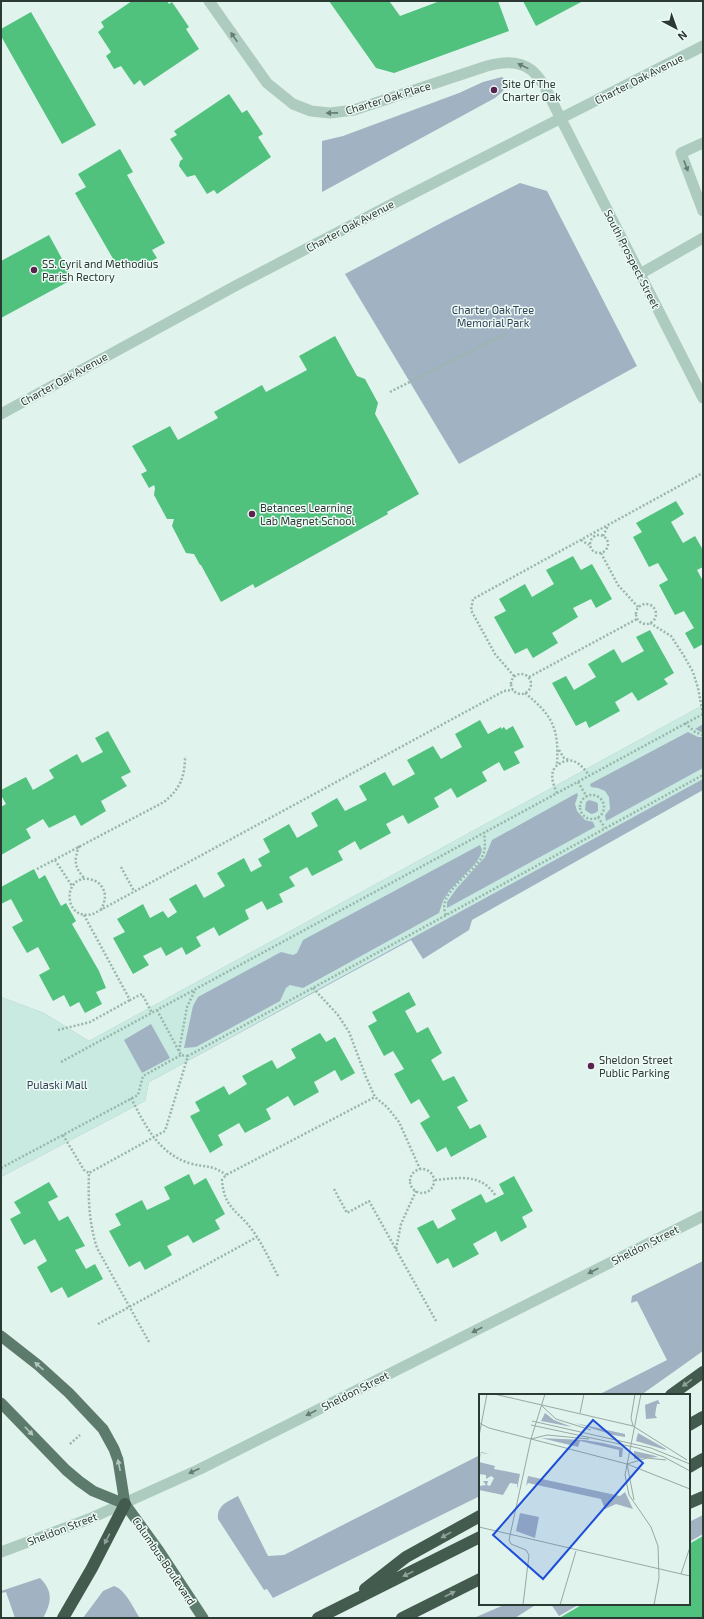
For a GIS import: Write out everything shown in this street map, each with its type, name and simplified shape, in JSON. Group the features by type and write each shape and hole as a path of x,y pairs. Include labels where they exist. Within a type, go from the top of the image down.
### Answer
{"highway":[{"path":"672,1394 703,1372"},
{"path":"690,1424 703,1417"},
{"path":"690,1466 703,1459"},
{"path":"690,1503 703,1497"},
{"path":"63,1618 92,1568 125,1504"},
{"path":"348,1603 406,1556 479,1517"},
{"path":"318,1618 479,1538"},
{"path":"402,1618 479,1580"}],"main road":[{"name":"Columbus Boulevard","path":"1,1336 38,1365 69,1393 100,1425 114,1449 118,1460 125,1504 159,1551 203,1618"},
{"path":"1,1403 66,1470 79,1481 93,1490 125,1504"}],"street":[{"name":"Charter Oak Place","path":"209,1 267,83 293,104 311,111 330,113 354,110 487,66 508,61 532,70 539,78 560,119"},
{"name":"Charter Oak Avenue","path":"1,414 251,278 400,200 703,46"},
{"name":"South Prospect Street","path":"560,119 703,398"},
{"path":"703,143 681,153 703,211"},
{"path":"640,274 703,238"},
{"name":"Sheldon Street","path":"1,1552 72,1526 125,1504 212,1463 703,1216"}],"path":[{"path":"390,392 508,332"},
{"path":"514,676 495,654 471,610 473,599 581,540 593,535 701,474"},
{"path":"603,536 608,526"},
{"path":"581,540 589,545 594,553 601,553 607,549 607,539 598,534 593,535"},
{"path":"589,545 593,535"},
{"path":"601,553 618,585 638,607"},
{"path":"646,603 651,605 655,609 656,614 654,620 645,624 640,622 635,614 638,607 646,603"},
{"path":"529,677 637,619"},
{"path":"61,1062 703,714 693,672 684,656 671,636 650,623"},
{"path":"513,690 511,680 519,673 524,674 529,677 531,682 530,688 525,693"},
{"path":"101,910 105,902 105,893 101,884 84,878 77,881 72,886 69,893 69,900 72,907 77,912 84,915 93,914 101,910 134,891 504,691 513,690 517,693 525,693 543,709 550,719 557,735 557,765"},
{"path":"685,723 694,732 703,734"},
{"path":"558,748 564,758 569,761"},
{"path":"38,869 164,802 177,789 182,780 185,770 184,756"},
{"path":"557,793 552,780 553,770 557,765 563,762 574,761 589,775"},
{"path":"1,1168 138,1095 142,1076 181,1055 188,1056 703,775"},
{"path":"578,782 586,797"},
{"path":"592,795 598,796 602,801 604,807 598,817 590,818 582,814 580,805 586,797 592,795"},
{"path":"598,817 605,828"},
{"path":"446,915 443,909 443,904 447,897 476,866 482,857 484,851 484,832"},
{"path":"79,846 75,860 78,869 84,878"},
{"path":"55,860 72,886"},
{"path":"121,867 134,891"},
{"path":"84,915 130,1000"},
{"path":"313,988 338,1015 349,1032 375,1097 388,1107 399,1122 420,1169"},
{"path":"179,1051 187,1007 195,989"},
{"path":"58,1030 90,1022 142,994 152,1013"},
{"path":"157,1010 181,1055"},
{"path":"89,1173 165,1131 188,1056"},
{"path":"278,1276 257,1237 246,1222 227,1202 222,1190 222,1180 226,1175 375,1097"},
{"path":"131,1098 153,1138 171,1155 198,1165 214,1167 226,1175"},
{"path":"63,1135 84,1170 89,1173"},
{"path":"420,1169 427,1170 432,1174 434,1180 433,1187 429,1191 422,1193 416,1191 412,1187 410,1181 415,1171 420,1169"},
{"path":"89,1173 88,1205 93,1236 97,1248 149,1342"},
{"path":"434,1180 474,1178 490,1187 495,1195"},
{"path":"334,1189 347,1213 369,1201 436,1321"},
{"path":"396,1250 401,1224 416,1191"},
{"path":"98,1324 257,1237"},
{"path":"67,1447 82,1434"}],"green space":[{"path":"502,77 507,81 503,91 495,98 322,192 322,141 343,136 459,93 483,82"},
{"name":"Charter Oak Tree Memorial Park","path":"520,183 547,191 637,366 459,464 345,274"},
{"name":"Pulaski Mall","path":"703,705 703,790 472,920 469,930 423,959 411,940 149,1082 145,1101 1,1177 1,997 44,1013 89,1041"},
{"path":"703,1261 703,1351 642,1394 600,1394 667,1360 637,1301 631,1303 632,1296"},
{"path":"479,1456 479,1496 273,1598 267,1589 264,1590 218,1519 219,1510 221,1507 238,1496 268,1556 284,1555"},
{"path":"703,1515 703,1534 690,1541 690,1522"},
{"path":"40,1578 47,1587 50,1597 48,1607 43,1618 15,1618 6,1592 1,1593 1,1591"},
{"path":"114,1586 126,1595 140,1618 83,1618 103,1591"},
{"path":"504,1605 535,1605 515,1618 474,1618"},
{"path":"552,1605 578,1605 559,1616"}],"shaded area":[{"path":"703,705 703,724 695,729 703,733 703,737 698,737 688,732 590,784 591,787 605,791 609,797 610,809 605,815 606,821 703,768 703,779 149,1082 145,1101 1,1177 1,997 44,1013 89,1041","holes":["577,793 578,795 575,804 577,811 585,820 593,822 595,827 447,908 447,902 457,888 485,857 492,840","589,800 596,802 598,804 598,811 591,814 585,810 586,802","480,845 482,850 476,863 449,891 443,901 439,913 303,988 290,985 286,988 280,1001 196,1047 184,1048 193,1006 198,997 281,952 293,955 297,953 303,940","151,1024 170,1058 142,1073 124,1040"]}],"building":[{"path":"132,1 167,1 169,4 172,2 189,27 186,29 199,49 144,86 140,80 134,85 121,66 114,69 106,56 111,52 98,32 104,27 101,22"},
{"path":"329,1 393,1 390,2 400,16 440,1 498,1 509,31 394,73 376,68"},
{"path":"523,1 583,1 536,26"},
{"path":"31,12 96,125 62,144 1,36 1,29"},
{"path":"229,94 242,113 247,110 263,134 258,137 271,157 217,194 214,190 207,194 195,175 187,177 179,166 180,161 183,159 170,139 177,135 174,131"},
{"path":"120,149 133,172 127,175 165,243 152,250 157,258 138,269 134,262 119,269 75,193 86,187 78,174"},
{"name":"SS. Cyril and Methodius Parish Rectory","path":"49,235 73,279 1,318 1,261"},
{"path":"335,336 357,376 365,379 378,403 375,414 419,494 387,512 388,514 255,588 253,584 221,602 194,554 186,553 172,526 174,519 167,519 154,495 154,485 149,488 141,474 147,471 132,446 170,426 178,440 218,418 214,412 262,385 266,392 307,370 299,356"},
{"path":"676,501 684,514 671,522 683,543 695,536 703,550 703,567 697,570 703,581 703,644 694,649 685,633 694,628 684,611 675,615 659,585 668,580 658,563 649,567 633,537 642,532 636,523"},
{"path":"573,556 581,570 592,564 612,599 596,608 591,599 573,608 578,617 552,633 558,643 533,658 527,648 515,654 494,617 506,611 499,599 525,584 532,597 554,584 546,570"},
{"path":"650,630 674,673 664,679 668,684 638,701 632,692 615,702 620,711 589,728 586,721 576,726 552,683 566,676 574,690 596,677 588,664 614,649 622,663 644,651 636,637"},
{"path":"480,720 488,734 501,727 501,729 504,727 506,730 513,726 524,747 514,752 520,763 504,771 499,762 482,772 487,781 457,798 451,788 434,798 439,807 408,824 403,815 386,824 391,833 360,850 355,841 338,851 343,860 312,876 307,867 289,877 295,886 279,894 283,902 267,910 262,901 245,910 249,919 219,936 214,927 196,937 201,946 186,955 182,947 166,956 161,947 143,956 149,965 133,974 113,938 125,932 117,919 143,904 150,918 163,911 168,918 177,912 169,899 196,884 204,898 225,886 217,873 244,858 251,872 262,866 258,859 270,852 263,839 289,824 297,838 318,826 311,813 337,798 345,811 367,800 359,786 385,772 393,786 415,774 407,760 433,746 441,759 462,747 455,734"},
{"path":"108,731 131,772 121,777 127,786 101,801 106,811 81,826 75,815 49,828 43,819 26,829 31,838 1,855 1,807 6,804 1,795 1,790 26,777 33,790 54,778 49,770 77,754 82,763 103,752 95,738"},
{"path":"34,869 39,879 45,875 61,906 66,903 76,921 72,924 99,971 106,988 96,992 102,1004 85,1013 79,1002 70,1007 64,995 53,1001 39,975 50,969 38,947 27,953 12,927 23,921 11,899 1,904 1,887"},
{"path":"409,992 416,1005 405,1011 417,1033 428,1027 442,1053 431,1060 443,1081 454,1076 468,1101 457,1107 470,1129 480,1124 487,1137 451,1157 446,1147 437,1152 420,1123 430,1117 419,1099 411,1104 394,1074 404,1069 393,1051 384,1056 368,1026 377,1021 372,1012"},
{"path":"320,1033 326,1042 335,1037 355,1073 341,1081 335,1070 314,1082 319,1092 294,1106 288,1096 266,1109 271,1119 245,1133 239,1123 218,1135 223,1145 210,1153 190,1116 200,1111 195,1102 224,1086 229,1095 247,1084 242,1076 272,1060 277,1069 296,1058 291,1049"},
{"path":"189,1174 194,1185 206,1178 225,1214 215,1220 220,1229 193,1243 188,1235 167,1246 172,1255 145,1270 140,1261 129,1267 109,1231 121,1225 115,1214 142,1200 147,1210 170,1199 164,1187"},
{"path":"514,1176 533,1211 522,1217 527,1227 501,1242 496,1231 473,1244 479,1254 453,1268 448,1258 437,1264 417,1228 433,1220 438,1229 456,1219 451,1210 481,1194 486,1203 504,1194 499,1184"},
{"path":"49,1182 58,1197 48,1202 59,1221 68,1216 85,1246 75,1250 86,1269 95,1264 103,1279 68,1298 62,1287 51,1293 37,1267 47,1261 35,1239 24,1245 10,1219 21,1213 14,1202"},
{"path":"703,1536 703,1618 561,1617 581,1605 690,1605 690,1543"}],"place":[{"name":"Site Of The Charter Oak","path":"494,90"},
{"name":"SS. Cyril and Methodius Parish Rectory","path":"34,270"},
{"name":"Betances Learning Lab Magnet School","path":"252,514"},
{"name":"Sheldon Street Public Parking","path":"591,1066"}]}
